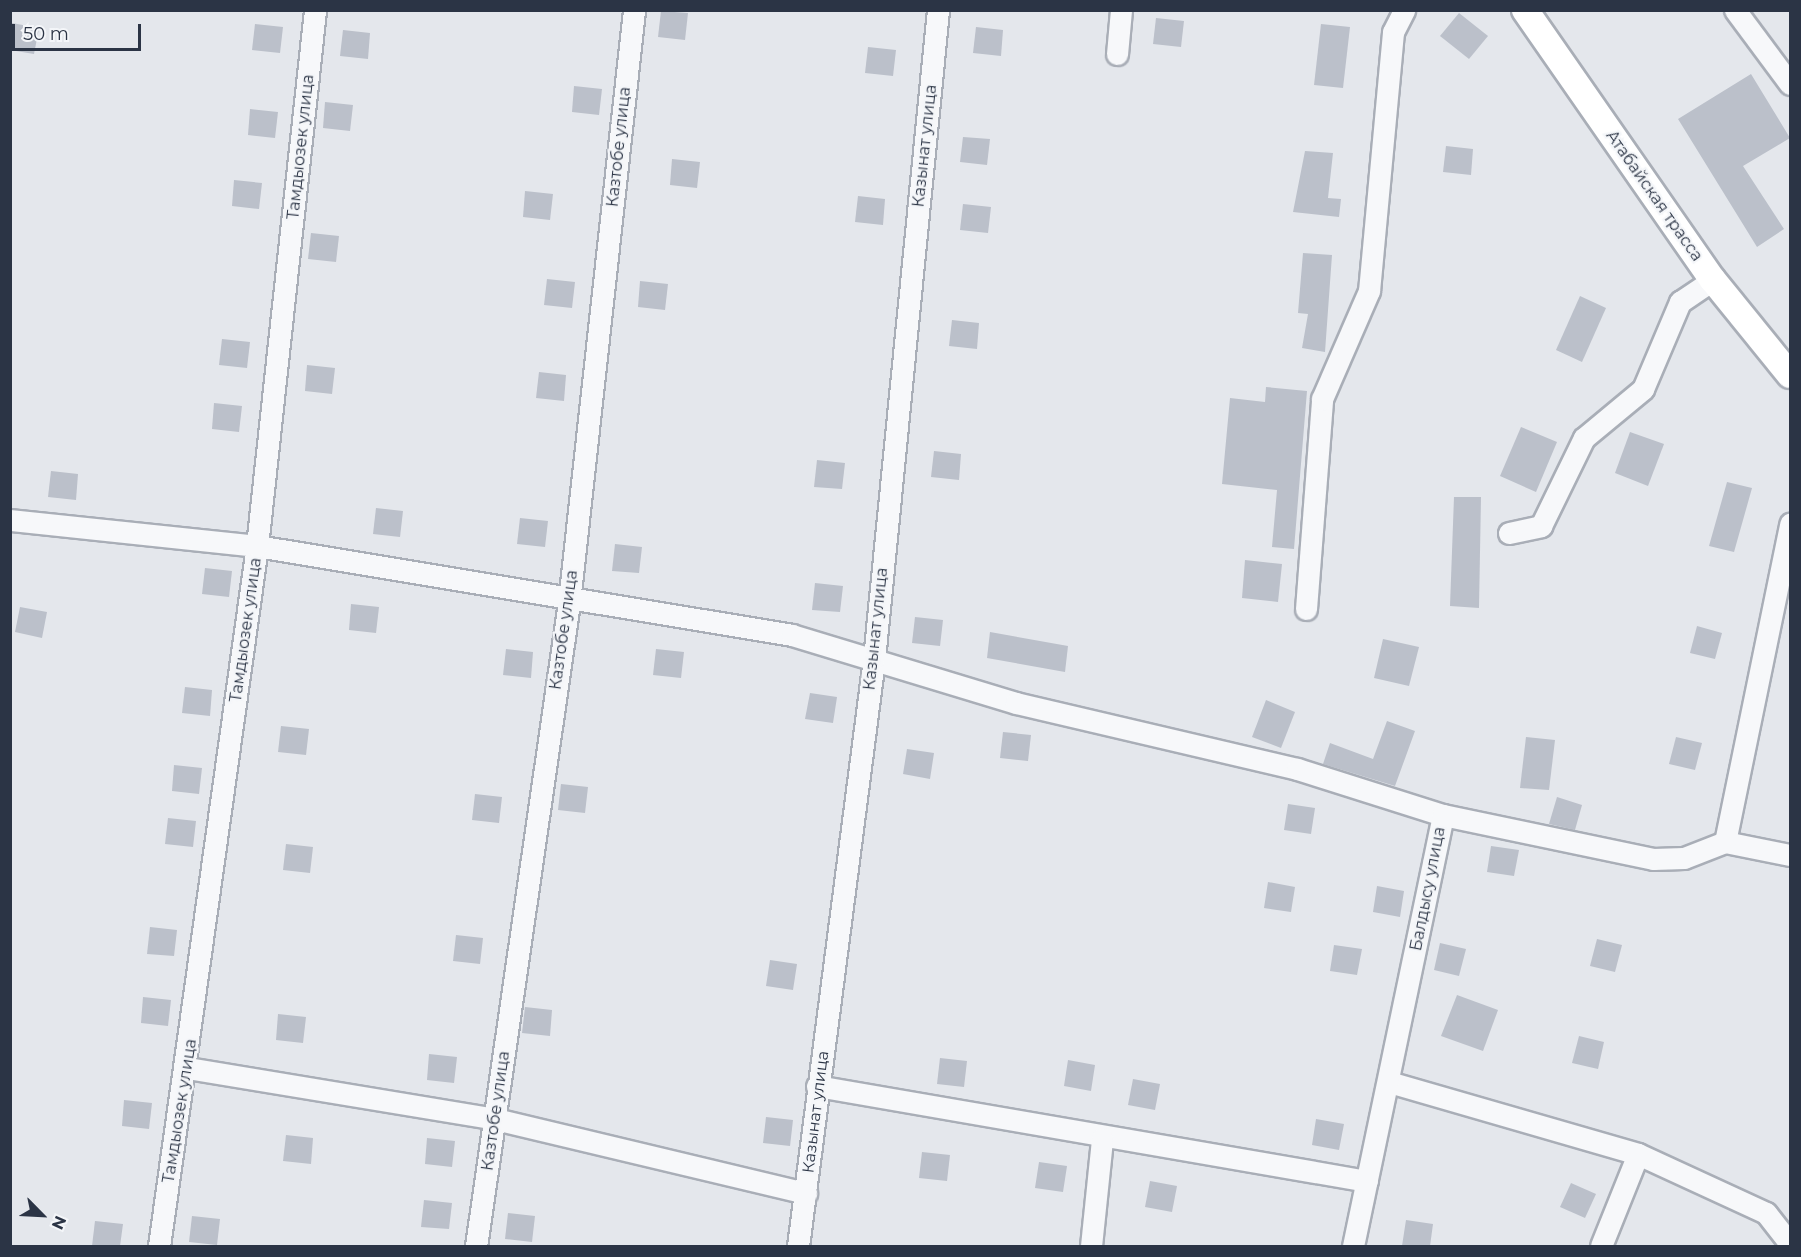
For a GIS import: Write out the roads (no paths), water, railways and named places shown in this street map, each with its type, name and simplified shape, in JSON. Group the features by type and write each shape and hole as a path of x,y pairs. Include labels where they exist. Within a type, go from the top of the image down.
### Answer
{"main road":[{"name":"Атабайская трасса","path":"1525,10 1713,280 1791,375"}],"street":[{"name":"Тамдыозек улица","path":"159,1246 188,1068 257,546 315,10"},
{"name":"Казтобе улица","path":"476,1246 569,602 634,10"},
{"name":"Казынат улица","path":"798,1246 874,659 938,10"},
{"path":"1117,54 1121,10"},
{"path":"1306,609 1322,399 1369,291 1393,32 1404,10"},
{"path":"1735,10 1791,84"},
{"path":"1509,532 1541,526 1584,438 1643,389 1680,302 1713,280"},
{"path":"10,520 257,546 569,602 792,635 1016,703 1297,769 1443,815"},
{"path":"1791,524 1725,842 1791,855"},
{"name":"Балдысу улица","path":"1353,1246 1443,815 1653,859 1684,858 1725,842"},
{"path":"188,1068 495,1119 806,1193"},
{"path":"1389,1082 1638,1154 1766,1213 1791,1244"},
{"path":"817,1086 1102,1139 1366,1180"},
{"path":"1091,1246 1102,1139"},
{"path":"1601,1246 1638,1154"}]}
